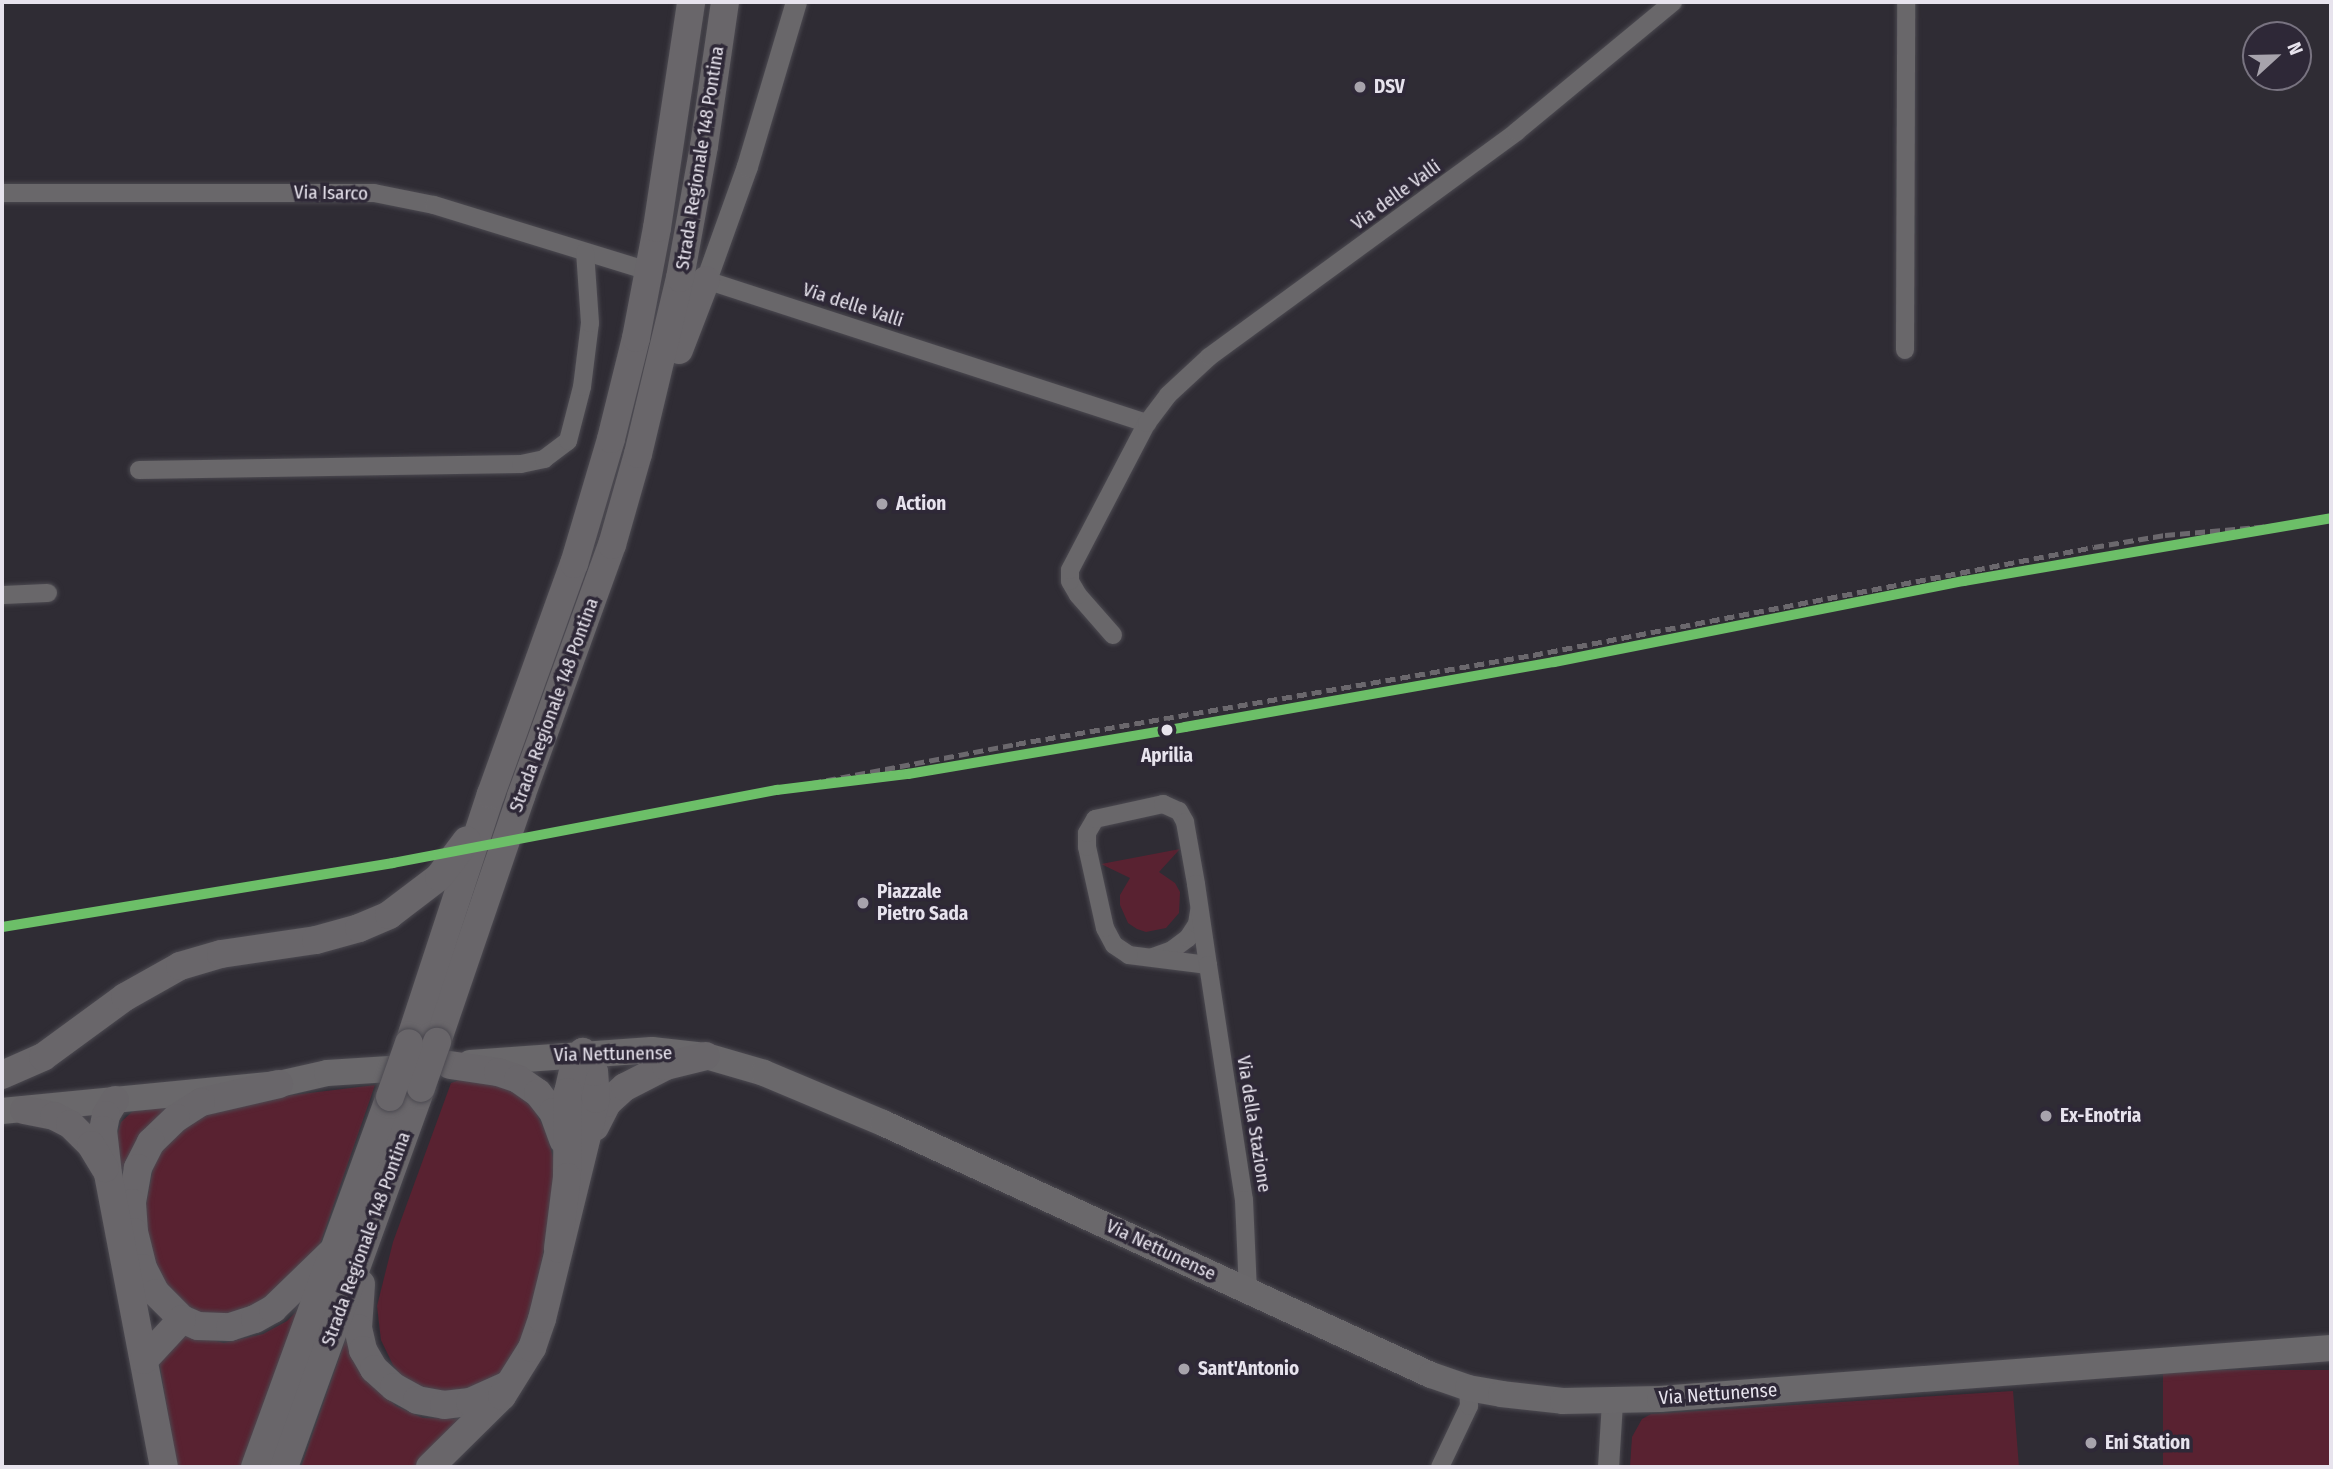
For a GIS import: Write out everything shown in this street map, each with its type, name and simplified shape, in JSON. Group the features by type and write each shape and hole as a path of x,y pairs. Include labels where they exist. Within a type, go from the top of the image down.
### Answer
{"highway":[{"name":"Strada Regionale 148 Pontina","path":"255,1467 409,1043 457,856 491,794 574,564 617,418 649,271 691,2"},
{"name":"Strada Regionale 148 Pontina","path":"284,1467 421,1088 444,1054 489,891 612,545 647,423 692,218 725,2"},
{"path":"647,423 706,279"},
{"path":"2,1075 43,1057 125,997 180,966 221,954 302,943 359,928 450,882"},
{"path":"558,1248 567,1177 568,1092 573,1071 583,1052"},
{"path":"430,1467 490,1410 512,1384 537,1334 586,1145 596,1090 594,1072 583,1052"},
{"path":"444,1054 519,1079 538,1093 553,1112 565,1143 565,1176 558,1248"},
{"path":"586,1145 607,1103 625,1087 666,1066 706,1056"},
{"path":"268,1077 190,1108 161,1130 151,1142 138,1168 132,1203 140,1257 156,1293 182,1319 198,1326 214,1328 255,1319 292,1294 336,1248"},
{"path":"115,1100 106,1115 103,1130 108,1174 164,1467"},
{"path":"9,1105 54,1116 70,1124 91,1145 108,1174"},
{"path":"375,1217 358,1313 363,1350 374,1369 402,1393 417,1400 444,1405 470,1402 512,1384"},
{"path":"145,1360 182,1319"}],"main road":[{"name":"Via Nettunense","path":"268,1077 327,1073 444,1054 652,1050 706,1056 773,1076 883,1123 1431,1375 1468,1388 1563,1401 1612,1401 2331,1348"},
{"path":"9,1105 115,1100 134,1091 268,1077"},
{"path":"9,1105 268,1077"}],"street":[{"path":"706,279 747,166 796,2"},
{"name":"Via delle Valli","path":"1113,635 1078,596 1070,581 1070,570 1147,423 1168,395 1198,366 1516,132 1673,2"},
{"path":"1905,350 1906,2"},
{"name":"Via Isarco","path":"2,192 374,193 426,203 649,271"},
{"path":"139,470 521,464 544,459 568,441 579,400 590,323 585,252"},
{"name":"Via delle Valli","path":"706,279 1147,423"},
{"path":"2,595 48,593"},
{"path":"1157,804 1170,805 1179,811 1185,822 1199,907 1208,965 1129,955 1114,945 1105,928 1087,847 1087,833 1095,819 1157,804"},
{"path":"1153,957 1172,950 1188,938 1197,924 1199,907"},
{"name":"Via della Stazione","path":"1208,965 1244,1200 1248,1291"},
{"path":"1440,1467 1469,1406 1468,1388"},
{"path":"1608,1467 1612,1401"}],"shaded area":[{"path":"1180,849 1159,872 1175,883 1180,892 1179,913 1166,928 1146,932 1137,929 1128,923 1120,905 1120,895 1130,878 1101,864"},
{"path":"468,1077 518,1091 534,1109 547,1134 554,1162 554,1202 528,1325 512,1364 486,1387 432,1394 402,1376 393,1365 381,1340 377,1306 393,1242 451,1083"},
{"path":"375,1085 319,1247 253,1315 194,1315 167,1290 148,1243 145,1210 154,1163 167,1141 190,1119 243,1101"},
{"path":"185,1104 123,1197 116,1139 121,1122 133,1111"},
{"path":"308,1300 249,1467 177,1467 159,1360 188,1334 224,1343 263,1334 287,1321"},
{"path":"351,1324 384,1395 396,1406 423,1418 466,1419 427,1467 301,1467"},
{"path":"2163,1370 2331,1370 2331,1467 2163,1467"},
{"path":"2013,1391 2019,1467 1630,1467 1632,1437 1642,1419 1651,1414"}],"railway":[{"path":"723,800 1016,744 1533,655 2094,547 2165,535 2294,524"}],"transit line":[{"path":"2,927 393,863 777,790 908,774 1185,727 1554,662 1964,581 2331,518"}],"place":[{"name":"DSV","path":"1360,87"},
{"name":"Action","path":"882,504"},
{"name":"Aprilia","path":"1167,730"},
{"name":"Piazzale Pietro Sada","path":"863,903"},
{"name":"Ex-Enotria","path":"2046,1116"},
{"name":"Sant'Antonio","path":"1184,1369"},
{"name":"Eni Station","path":"2091,1443"}]}
